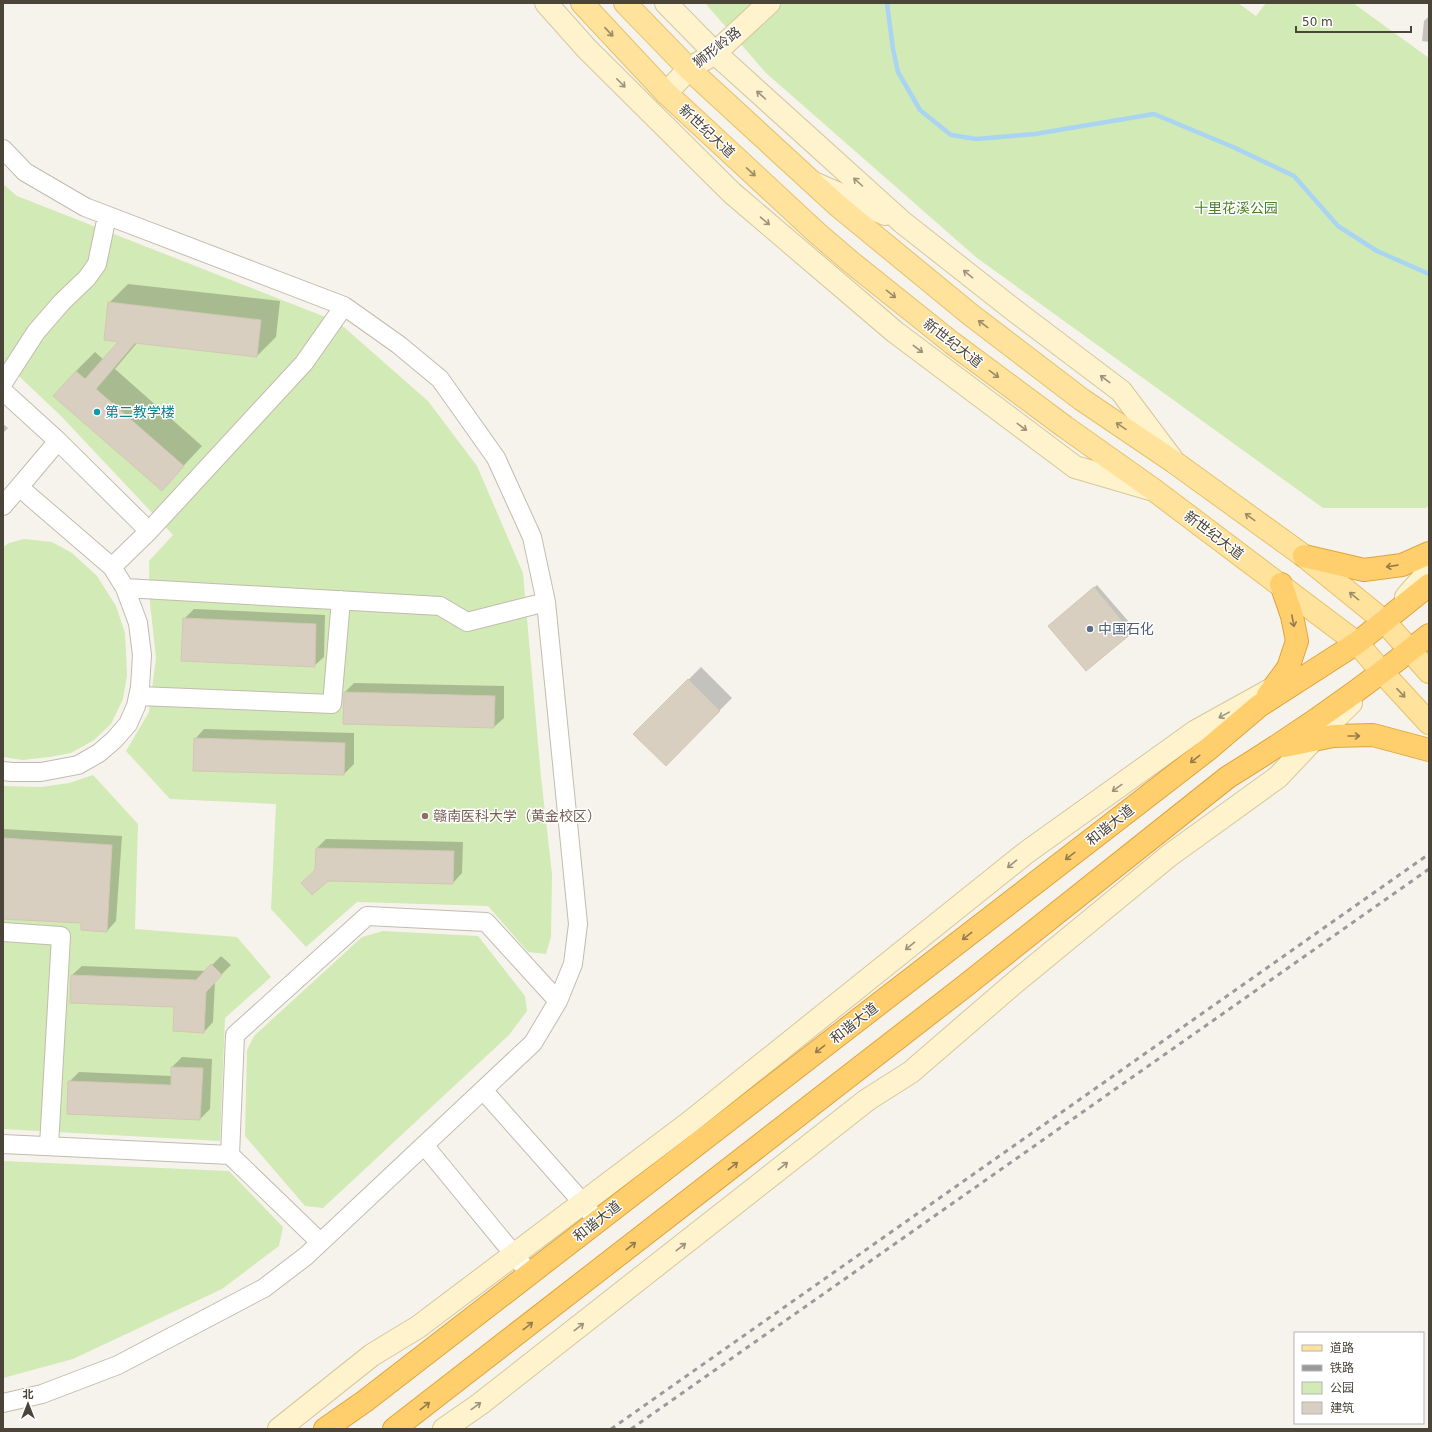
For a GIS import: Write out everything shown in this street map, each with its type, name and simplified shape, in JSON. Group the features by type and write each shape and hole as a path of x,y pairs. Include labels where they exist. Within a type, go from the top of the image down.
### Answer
{"highway":[{"path":"1304,556 1364,570 1402,565 1429,553"},
{"path":"1259,706 1288,668 1297,641 1292,616 1281,584"},
{"name":"和谐大道","path":"325,1429 365,1401 1206,751 1259,706 1357,643 1429,585"},
{"path":"394,1429 959,991 1228,777 1275,748 1429,637"},
{"path":"1275,748 1333,736 1373,735 1429,750"}],"main road":[{"name":"新世纪大道","path":"582,3 666,93 817,234 964,352 1281,584 1357,643 1429,723"},
{"path":"625,3 689,69 837,205 971,315 1081,399 1174,462 1304,556 1384,621 1429,672"}],"street":[{"path":"546,3 587,49 732,193 895,332 1075,467 1154,490"},
{"path":"666,3 715,53 902,222 1015,311 1121,391 1174,462"},
{"name":"狮形岭路","path":"666,93 689,69 715,53 769,3"},
{"path":"3,149 25,172 85,207 344,306 399,345 440,379 496,458 532,538 546,602 578,924 573,964 558,1001 533,1043 306,1256 264,1288 118,1365 42,1394 3,1403"},
{"path":"811,182 902,222"},
{"path":"3,384 36,332 62,302 87,278 97,264 107,216"},
{"path":"852,263 895,332"},
{"path":"112,567 149,531 304,363 344,306"},
{"path":"3,390 58,441 149,531"},
{"path":"3,506 58,441"},
{"path":"3,771 41,772 78,765 99,753 114,740 128,724 136,706 139,696 142,655 138,623 125,588 112,567 19,487"},
{"path":"1384,621 1429,571"},
{"path":"125,588 440,606 467,622 546,602"},
{"path":"139,696 332,704 341,600"},
{"path":"279,1429 372,1355 418,1327 690,1122 1027,852 1196,730 1357,643"},
{"path":"444,1429 480,1404 867,1100 911,1072 1013,984 1170,855 1278,777 1382,672"},
{"path":"230,1155 235,1035 367,916 486,922 558,1001"},
{"path":"3,932 61,936 49,1146"},
{"path":"483,1090 583,1202 597,1222"},
{"path":"3,1144 230,1155 320,1242"},
{"path":"424,1145 530,1274"}],"green space":[{"name":"十里花溪公园","path":"705,3 1238,3 1256,16 1266,3 1353,3 1429,58 1429,505 1426,508 1323,508 977,258 766,73"},
{"path":"3,184 17,196 338,322 428,401 477,466 523,573 541,777 552,874 551,937 546,954 528,952 488,906 357,902 306,947 271,909 276,804 170,799 126,751 149,712 156,658 150,603 149,561 173,535 61,416 3,361"},
{"path":"24,539 52,542 72,553 97,576 116,606 125,633 127,675 123,699 111,724 94,740 71,753 23,760 3,757 3,547 9,543"},
{"path":"93,775 138,824 135,929 237,937 271,977 225,1018 220,1141 3,1129 3,786 41,787 69,783"},
{"path":"383,931 478,936 525,996 527,1011 509,1035 323,1208 305,1206 245,1136 247,1050 254,1036 362,937"},
{"path":"3,1161 229,1171 283,1227 279,1246 222,1289 73,1359 3,1378"}],"building":[{"name":"第二教学楼","path":"108,302 261,320 257,357 135,343 96,389 184,466 162,491 53,396 76,371 85,379 118,342 104,340"},
{"name":"中国石化","path":"1094,587 1132,633 1086,671 1048,626"},
{"path":"183,618 316,624 315,667 181,661"},
{"path":"688,679 720,711 666,766 633,734"},
{"path":"344,692 495,696 494,728 343,724"},
{"path":"194,738 345,743 344,775 193,771"},
{"path":"3,838 112,845 107,932 81,930 81,923 3,919"},
{"path":"316,848 454,851 453,884 328,881 312,895 301,883 315,870"},
{"path":"211,964 222,975 206,992 204,1033 173,1031 174,1007 70,1003 71,975 196,980"},
{"path":"171,1067 203,1068 200,1120 67,1114 68,1081 171,1085"}],"waterway":[{"path":"887,3 893,49 898,72 920,110 951,135 976,139 1035,134 1154,114 1233,147 1294,176 1338,226 1377,251 1429,274"}],"railway":[{"path":"611,1429 1429,854"},
{"path":"631,1429 1429,869"}],"place":[{"name":"第二教学楼","path":"97,412"},
{"name":"中国石化","path":"1090,629"},
{"name":"赣南医科大学（黄金校区）","path":"425,816"}]}
